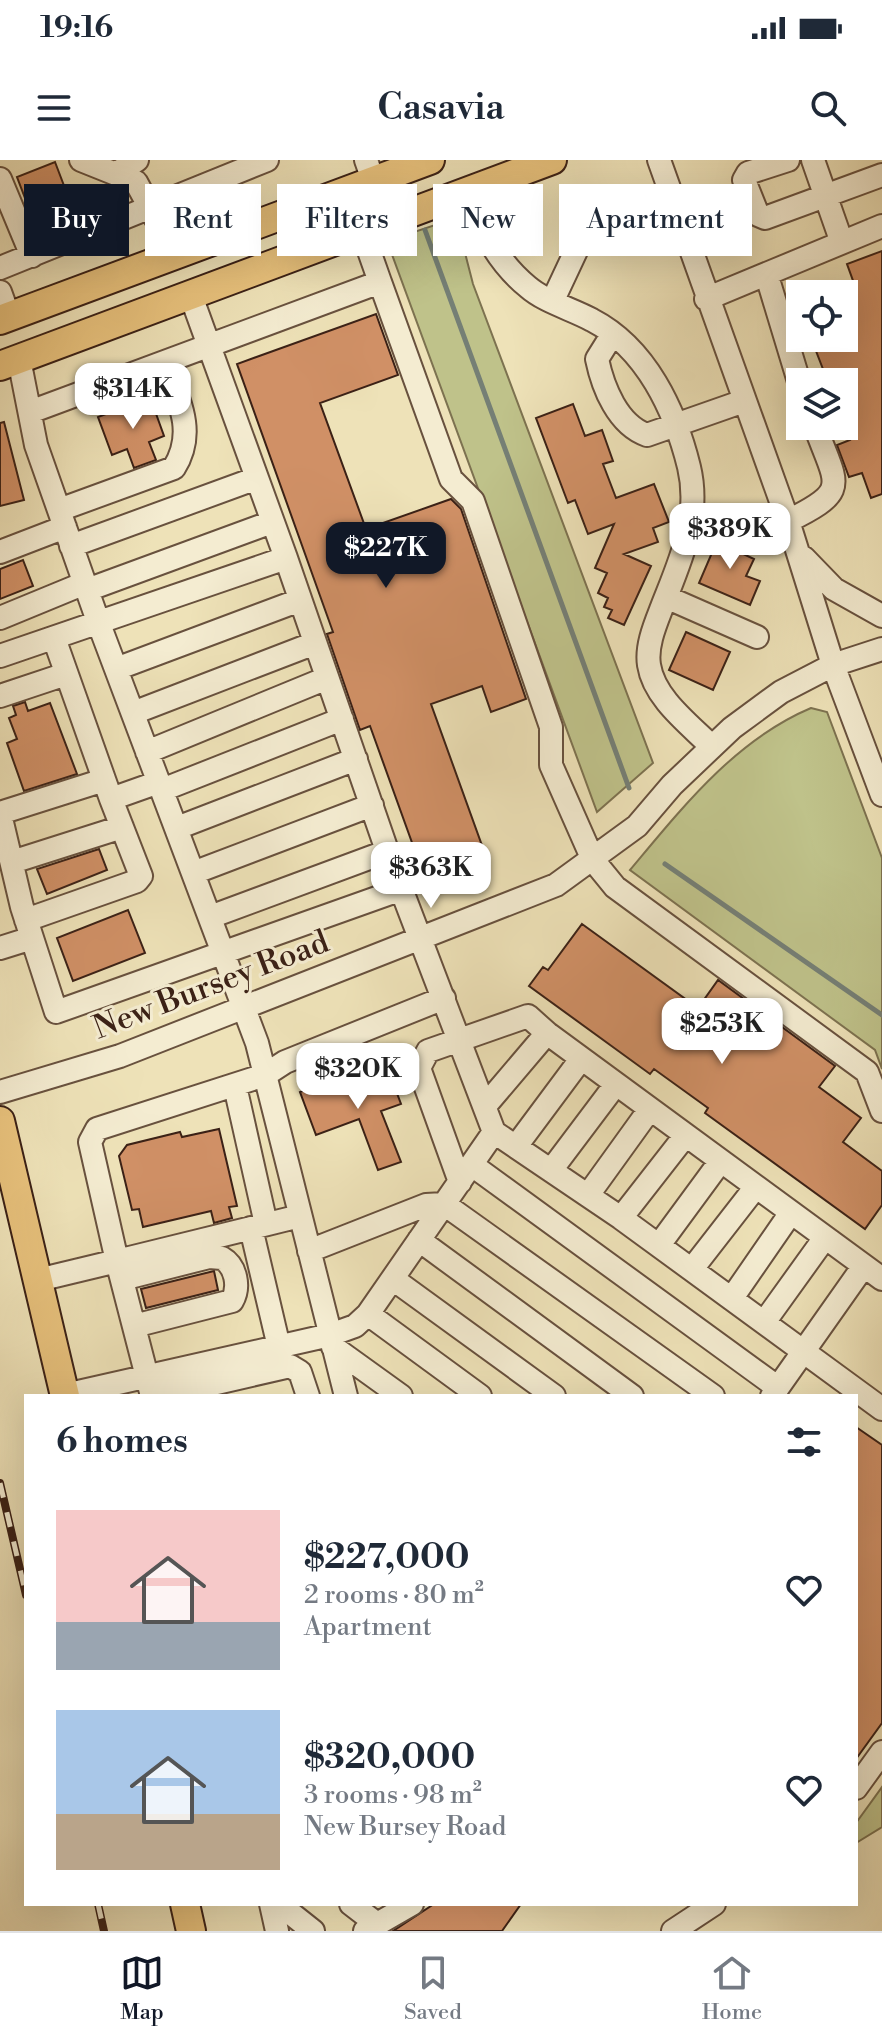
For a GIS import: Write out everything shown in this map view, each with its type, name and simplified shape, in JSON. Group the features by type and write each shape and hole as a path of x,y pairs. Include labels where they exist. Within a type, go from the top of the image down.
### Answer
{"main road":[{"path":"261,217 370,170 430,160"},
{"path":"488,184 552,160"},
{"path":"3,310 169,256"},
{"path":"176,256 191,296"},
{"path":"10,363 296,256"},
{"path":"0,1121 65,1394"},
{"path":"185,1906 191,1931"}],"street":[{"path":"81,160 136,182 145,196"},
{"path":"117,173 137,160"},
{"path":"211,184 267,160"},
{"path":"659,160 706,299 788,521 833,665 876,760 882,795"},
{"path":"788,160 748,173 744,180 758,215 765,218 882,175"},
{"path":"813,160 841,240"},
{"path":"0,179 24,237"},
{"path":"706,299 767,276 841,240 882,226"},
{"path":"0,268 32,256"},
{"path":"378,256 380,282 451,479 473,501 551,727 551,765 593,860 615,887 867,1072 882,1111"},
{"path":"499,256 529,288 596,322 642,359 666,402 689,468 693,503 690,535 651,635 649,666 667,702 711,746"},
{"path":"553,300 574,256"},
{"path":"767,276 795,368"},
{"path":"30,412 380,282"},
{"path":"191,296 388,851 494,1132 659,1245 882,1409"},
{"path":"612,335 597,359 602,382 631,429 647,435 744,401"},
{"path":"10,363 30,412 36,445 99,624 244,1008 265,1075 345,1394"},
{"path":"65,528 174,468 183,454 188,434 164,363"},
{"path":"788,521 825,503 833,493 835,479 820,440"},
{"path":"0,552 65,528 257,478"},
{"path":"0,618 272,522"},
{"path":"797,548 834,589 882,616"},
{"path":"0,656 286,558"},
{"path":"666,597 757,637"},
{"path":"116,669 300,600"},
{"path":"0,948 29,929 137,881 141,876 54,638"},
{"path":"133,713 315,643"},
{"name":"New Bursey Road","path":"0,1092 120,1056 540,892 593,860 637,826 711,746 781,692 833,665 882,649"},
{"path":"0,696 66,674"},
{"path":"147,752 327,678"},
{"path":"342,719 160,786 108,789 0,814 3,838 56,1012 402,889"},
{"path":"177,828 356,759"},
{"path":"193,873 372,805"},
{"path":"12,862 122,827"},
{"path":"210,917 388,851"},
{"path":"149,1386 90,1142 92,1134 105,1124 173,1107 265,1075 285,1062 444,998"},
{"path":"528,1016 547,1033 872,1273 804,1349 774,1392 466,1173 419,1068 428,1051 528,1016"},
{"path":"485,1106 547,1033"},
{"path":"517,1145 581,1059"},
{"path":"552,1169 616,1084"},
{"path":"235,1086 279,1347"},
{"path":"588,1195 650,1109"},
{"path":"82,1394 149,1386 279,1347 331,1341 355,1326 368,1314 494,1132"},
{"path":"621,1218 685,1136"},
{"path":"659,1245 720,1162"},
{"path":"692,1269 755,1188"},
{"path":"309,1251 426,1205 444,1204 710,1394"},
{"path":"732,1298 790,1214"},
{"path":"119,1270 300,1216"},
{"path":"765,1321 824,1239"},
{"path":"419,1240 629,1394"},
{"path":"38,1280 209,1257 222,1258 233,1270 235,1294 225,1304 134,1326"},
{"path":"393,1279 551,1394"},
{"path":"368,1314 477,1394"},
{"path":"331,1341 398,1394"},
{"path":"169,1394 290,1366 300,1372 307,1394"},
{"path":"858,1785 882,1752"},
{"path":"271,1906 277,1931"},
{"path":"282,1906 313,1931"},
{"path":"353,1906 371,1927 408,1906"},
{"path":"673,1931 711,1906"}],"green space":[{"path":"433,226 433,256 466,256 473,284 653,763 597,812 393,256 417,256 417,231"},
{"path":"811,708 827,712 882,858 882,1069 875,1050 630,870 690,800 734,757 758,738"},
{"path":"882,1787 882,1827 858,1842 858,1820"}],"building":[{"path":"55,162 63,184 24,184 24,195 17,177"},
{"path":"882,251 882,494 871,498 862,473 849,477 837,445 858,440 858,368 823,368 816,352 858,352 858,280 853,280 847,264"},
{"path":"376,314 398,375 320,403 366,529 451,499 461,509 526,699 491,712 482,686 431,704 489,865 428,887 370,726 360,730 327,634 333,632 237,364"},
{"path":"150,397 164,436 149,442 156,460 134,468 127,449 112,455 98,417"},
{"path":"573,404 585,436 602,430 613,461 603,464 616,498 654,484 669,522 653,528 658,542 624,554 651,566 624,625 608,618 612,610 604,607 608,598 598,593 607,573 595,568 614,524 588,534 575,500 568,503 536,418"},
{"path":"4,422 24,500 0,506 0,423"},
{"path":"720,534 743,544 739,552 754,559 746,576 760,581 750,605 699,583"},
{"path":"23,560 33,586 0,599 0,569"},
{"path":"686,632 730,652 713,690 669,670"},
{"path":"25,702 28,711 50,703 77,774 24,791 7,743 17,739 9,718 16,715 13,706"},
{"path":"99,849 107,870 47,894 37,869"},
{"path":"128,910 145,953 73,981 57,938"},
{"path":"582,924 698,1008 718,980 835,1066 819,1087 861,1118 843,1142 882,1171 882,1205 865,1229 705,1113 708,1108 654,1069 650,1074 529,986 543,967 548,970"},
{"path":"387,1067 401,1104 381,1111 401,1162 378,1170 359,1119 316,1135 300,1092 324,1083 326,1089"},
{"path":"219,1129 237,1206 229,1207 232,1218 214,1223 211,1211 143,1227 139,1209 132,1210 119,1156 127,1145 180,1132 182,1137"},
{"path":"214,1271 218,1290 146,1308 141,1289"},
{"path":"858,1428 882,1445 882,1723 858,1756"},
{"path":"431,1906 520,1906 502,1931 393,1931"}],"waterway":[{"path":"425,230 629,788"},
{"path":"665,864 882,1015"}],"railway":[{"path":"0,1483 24,1586"},
{"path":"98,1906 104,1931"}]}
